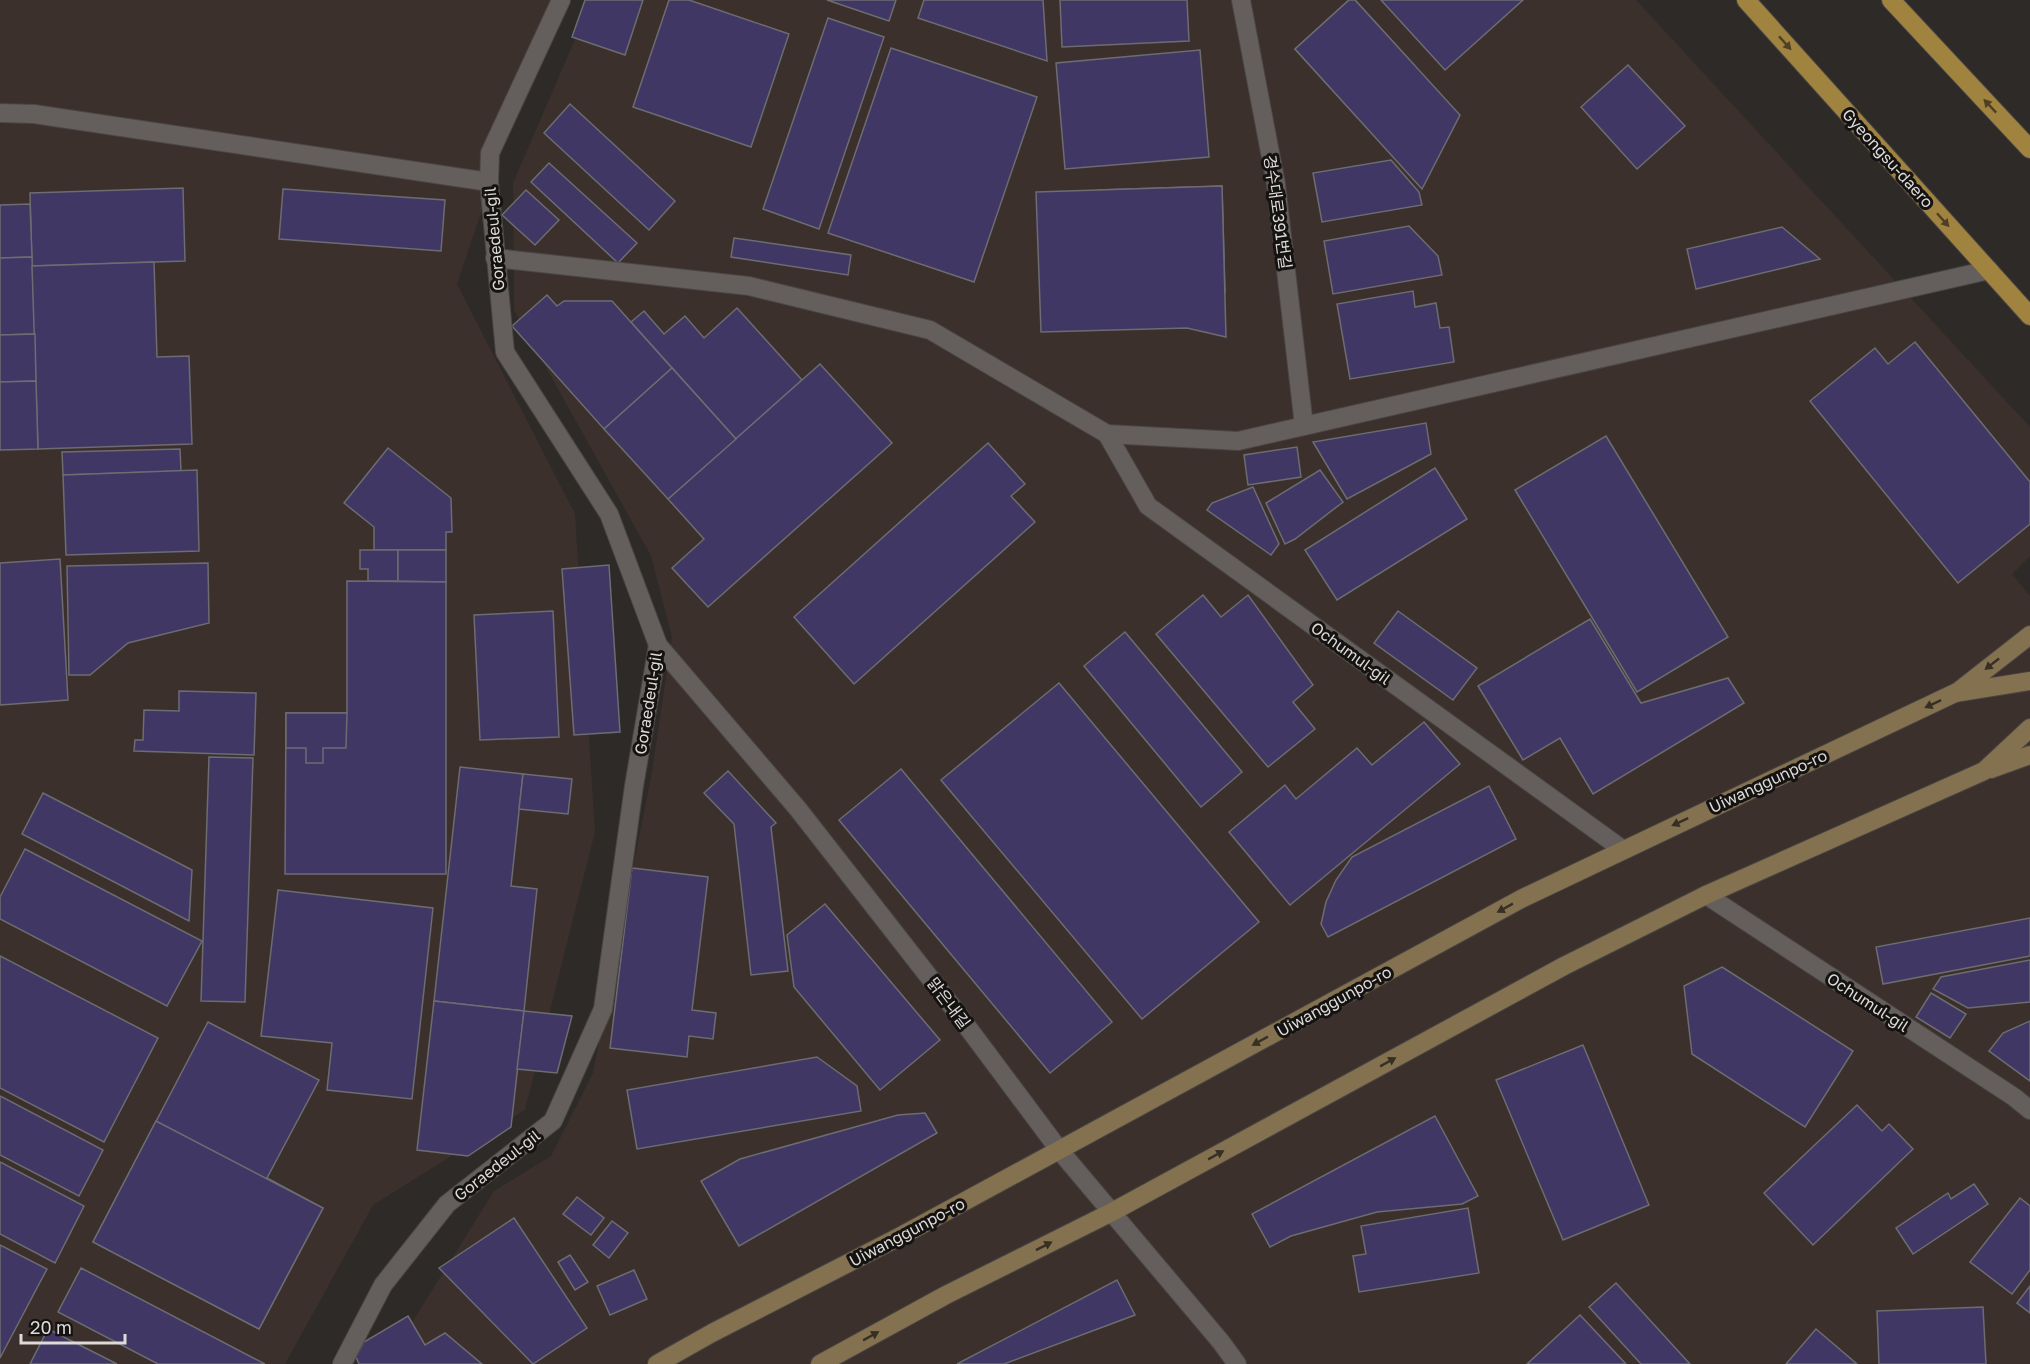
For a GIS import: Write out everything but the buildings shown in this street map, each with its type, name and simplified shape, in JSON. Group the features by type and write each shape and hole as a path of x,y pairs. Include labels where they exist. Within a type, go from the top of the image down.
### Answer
{"main road":[{"name":"Gyeongsu-daero","path":"1746,0 2030,316"},
{"path":"1890,0 2030,149"}],"street":[{"name":"Goraedeul-gil","path":"342,1364 383,1285 447,1204 553,1121 603,1009 634,786 658,645 609,514 505,352 489,182 490,153 561,0"},
{"name":"경수대로391번길","path":"1241,0 1276,184 1304,426"},
{"path":"0,113 34,114 489,182"},
{"path":"495,258 749,286 930,330 1107,434 1238,441 1989,270"},
{"name":"Ochumul-gil","path":"1107,434 1148,506 1622,849"},
{"path":"1955,693 2030,634"},
{"name":"맑은내길","path":"658,645 798,809 951,1005 1060,1151 1221,1342 1236,1364"},
{"name":"Uiwanggunpo-ro","path":"657,1364 1060,1151 1523,898 1622,849 1955,693 2030,681"},
{"path":"1984,771 2030,728"},
{"path":"820,1364 946,1295 1112,1212 1564,966 1706,895 1984,771 2030,755"},
{"name":"Ochumul-gil","path":"1706,895 2004,1090 2030,1110"}],"shaded area":[{"path":"0,0 553,0 457,284 575,514 595,832 525,1110 373,1205 285,1364 0,1364"},
{"path":"592,0 1636,0 2030,427 2030,556 2012,574 2030,596 2030,1364 386,1364 494,1191 551,1156 593,1073 652,771 672,637 651,556 514,310 513,183"}]}
